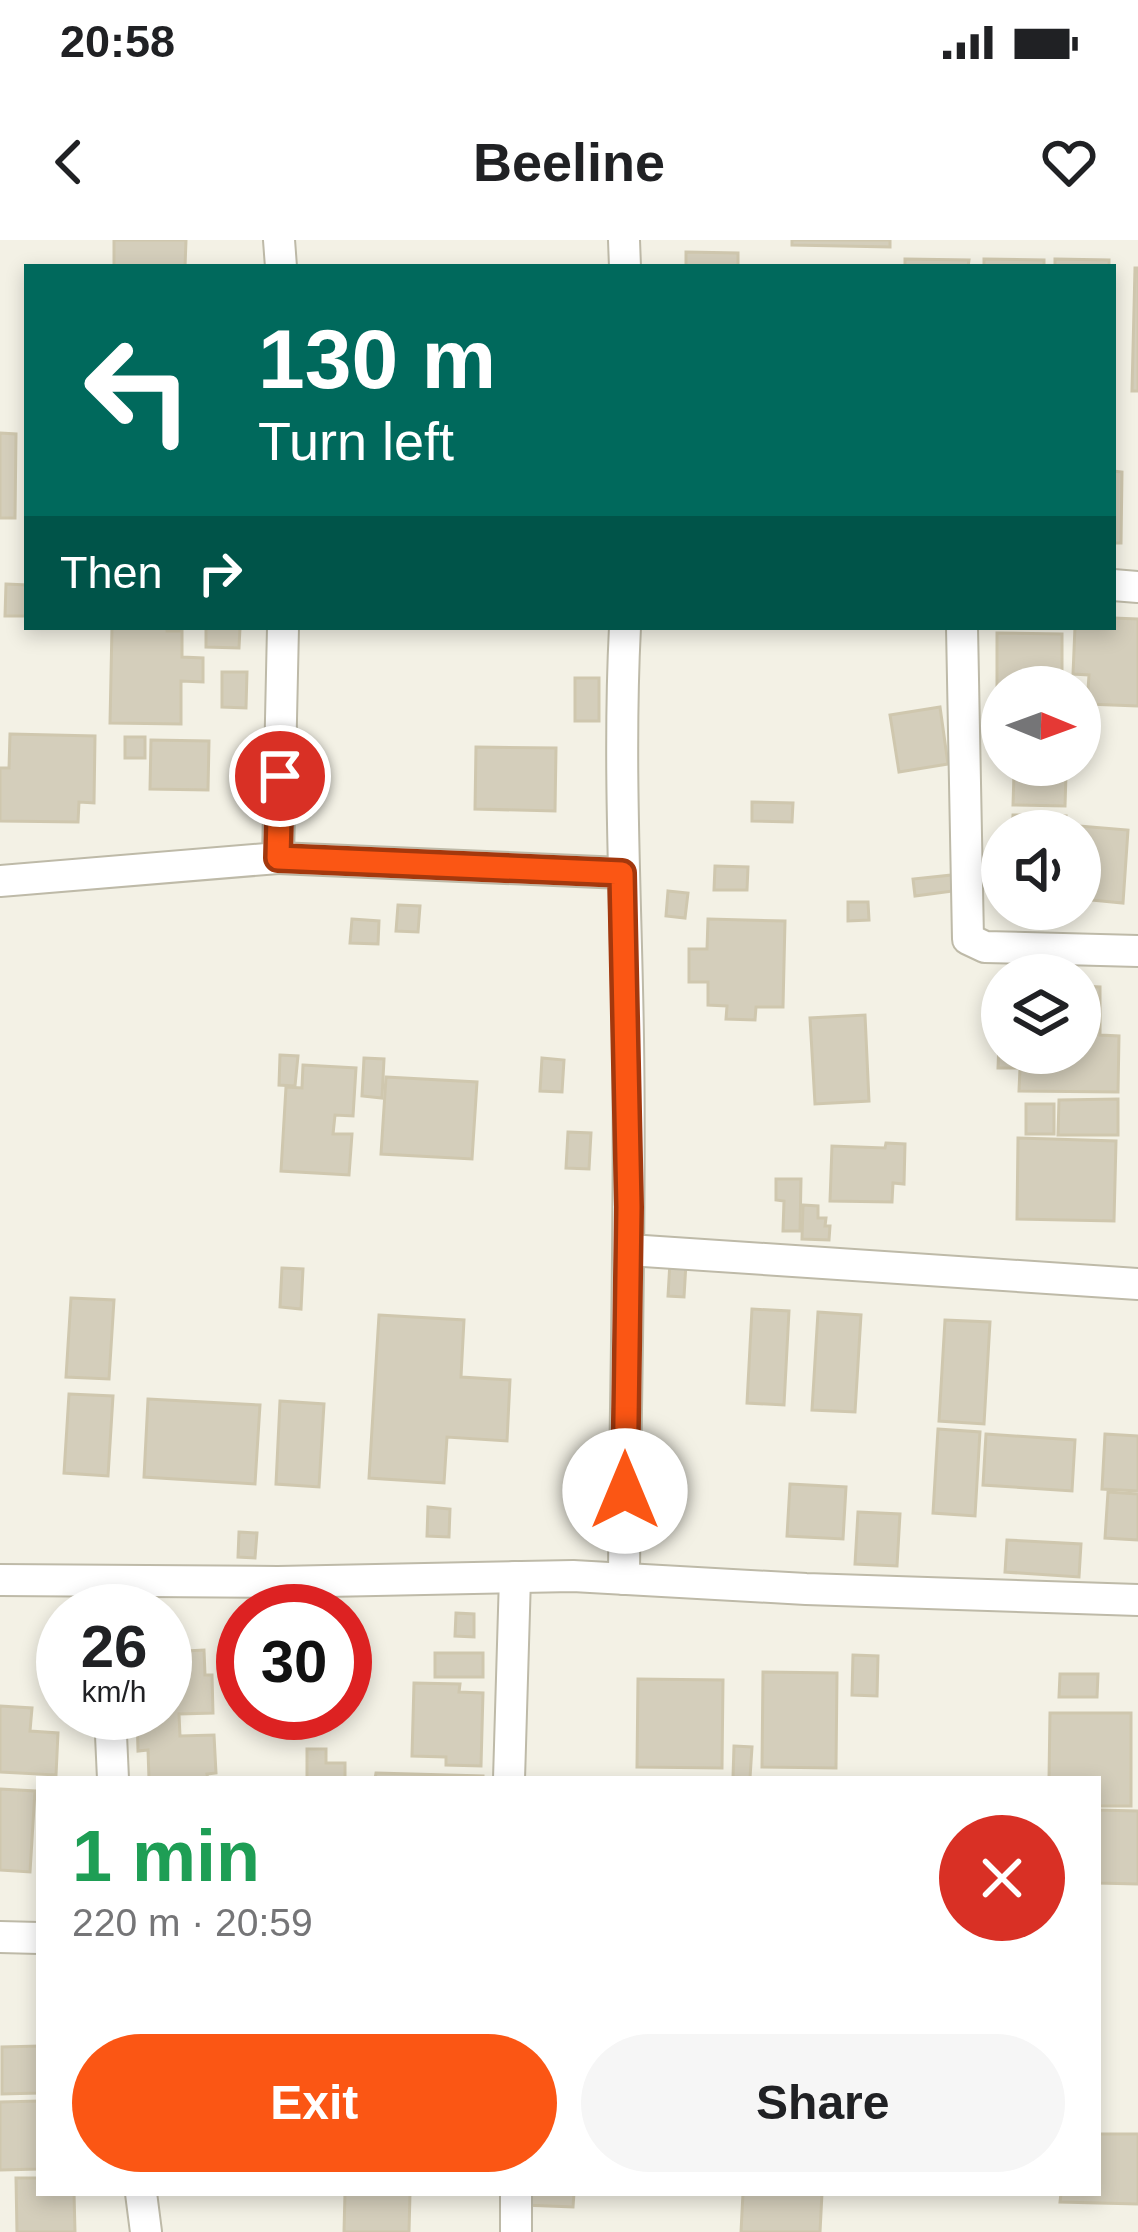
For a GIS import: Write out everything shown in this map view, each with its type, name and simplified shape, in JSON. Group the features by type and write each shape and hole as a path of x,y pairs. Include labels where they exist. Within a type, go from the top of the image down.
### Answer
{"street":[{"path":"278,858 283,630"},
{"path":"625,630 622,873 629,1250 625,1579"},
{"path":"962,630 968,939 985,947 1138,952"},
{"path":"0,881 278,858 622,873"},
{"path":"629,1250 1138,1284"},
{"path":"509,1776 515,1577"},
{"path":"192,1589 278,1582 515,1577 1138,1600"},
{"path":"0,1580 36,1586"},
{"path":"111,1740 113,1776"},
{"path":"0,1937 36,1938"},
{"path":"141,2196 146,2232"},
{"path":"516,2196 516,2232"}],"building":[{"path":"114,240 186,240 185,264 114,264"},
{"path":"792,240 890,240 890,247 792,245"},
{"path":"686,252 738,253 738,264 686,264"},
{"path":"905,259 969,260 968,264 905,264"},
{"path":"984,259 1044,260 1044,264 984,264"},
{"path":"1055,259 1109,260 1109,264 1055,264"},
{"path":"1135,268 1138,391 1132,391"},
{"path":"0,433 16,434 15,518 0,518"},
{"path":"1116,471 1122,472 1121,543 1116,543"},
{"path":"6,584 24,585 24,616 5,616"},
{"path":"1116,618 1138,619 1138,706 1101,705 1101,666 1073,666 1075,630 1116,630"},
{"path":"112,630 182,631 182,657 203,658 203,682 181,681 181,724 110,723"},
{"path":"206,630 240,630 239,648 206,647"},
{"path":"997,633 1062,634 1062,666 997,666"},
{"path":"222,672 247,672 246,708 222,707"},
{"path":"575,678 599,678 599,721 575,721"},
{"path":"940,707 948,764 899,772 890,715"},
{"path":"10,734 95,736 94,803 79,802 78,822 0,821 0,768 9,768"},
{"path":"125,737 145,737 145,758 125,758"},
{"path":"151,740 209,741 208,790 150,789"},
{"path":"476,747 556,748 555,811 475,809"},
{"path":"1014,786 1066,786 1065,806 1013,805"},
{"path":"752,802 793,803 792,822 752,821"},
{"path":"1101,828 1128,830 1123,903 1101,901"},
{"path":"715,866 748,867 747,890 714,890"},
{"path":"952,875 953,891 915,896 913,879"},
{"path":"668,891 688,893 685,918 666,916"},
{"path":"848,902 868,902 869,920 848,921"},
{"path":"398,905 420,906 418,932 396,931"},
{"path":"352,919 379,921 378,944 350,943"},
{"path":"708,919 785,921 783,1007 756,1007 755,1020 726,1019 727,1006 708,1005 708,982 689,982 689,949 707,949"},
{"path":"865,1015 869,1101 815,1104 810,1018"},
{"path":"1101,1035 1119,1036 1118,1092 1019,1091 1020,1074 1101,1074"},
{"path":"280,1055 298,1056 295,1086 279,1085"},
{"path":"364,1058 384,1059 382,1098 362,1096"},
{"path":"542,1058 564,1060 562,1092 540,1091"},
{"path":"303,1065 356,1068 353,1116 335,1115 333,1134 352,1134 349,1175 281,1171 286,1087 302,1088"},
{"path":"386,1077 477,1082 472,1159 381,1154"},
{"path":"1118,1099 1118,1135 1058,1135 1059,1100"},
{"path":"1026,1104 1054,1104 1054,1134 1026,1134"},
{"path":"568,1132 591,1133 589,1169 566,1168"},
{"path":"1018,1138 1116,1141 1114,1221 1017,1219"},
{"path":"886,1143 905,1144 904,1184 893,1183 892,1202 830,1201 832,1146 885,1148"},
{"path":"776,1179 801,1179 800,1231 783,1231 784,1201 776,1200"},
{"path":"803,1205 818,1206 818,1218 826,1218 825,1226 830,1226 829,1240 802,1239"},
{"path":"670,1262 686,1263 684,1297 668,1296"},
{"path":"282,1268 303,1269 301,1309 280,1307"},
{"path":"71,1298 114,1300 109,1379 66,1377"},
{"path":"752,1309 789,1311 784,1405 747,1403"},
{"path":"818,1312 861,1315 855,1412 812,1410"},
{"path":"379,1315 464,1320 461,1377 510,1380 507,1441 447,1437 444,1483 369,1478"},
{"path":"945,1320 990,1322 984,1424 939,1421"},
{"path":"69,1394 113,1396 108,1476 64,1473"},
{"path":"148,1399 260,1405 255,1484 144,1477"},
{"path":"280,1401 324,1404 319,1487 276,1484"},
{"path":"938,1429 980,1432 975,1516 933,1513"},
{"path":"986,1434 1075,1440 1072,1491 983,1485"},
{"path":"1105,1434 1138,1436 1138,1491 1102,1489"},
{"path":"790,1484 846,1487 843,1539 787,1536"},
{"path":"1108,1492 1138,1494 1138,1540 1105,1538"},
{"path":"428,1507 450,1509 449,1537 427,1536"},
{"path":"858,1512 900,1514 897,1566 855,1564"},
{"path":"239,1532 257,1533 255,1558 238,1557"},
{"path":"1007,1540 1081,1544 1079,1577 1005,1572"},
{"path":"456,1613 474,1614 474,1637 455,1636"},
{"path":"204,1650 205,1675 212,1675 213,1713 192,1714 192,1651"},
{"path":"435,1653 483,1653 483,1677 435,1677"},
{"path":"853,1655 878,1656 877,1696 852,1695"},
{"path":"763,1672 837,1673 836,1768 762,1767"},
{"path":"1060,1674 1098,1674 1097,1697 1059,1697"},
{"path":"638,1679 723,1680 722,1768 637,1767"},
{"path":"414,1683 460,1684 459,1692 483,1693 481,1766 446,1765 446,1757 412,1756"},
{"path":"0,1706 32,1708 30,1731 36,1731 36,1740 58,1740 56,1775 0,1772"},
{"path":"1050,1713 1131,1713 1131,1806 1101,1806 1101,1776 1049,1776"},
{"path":"214,1735 216,1773 149,1776 148,1750 138,1751 138,1740"},
{"path":"734,1746 752,1747 750,1776 733,1776"},
{"path":"307,1749 326,1749 326,1763 345,1763 345,1776 307,1776"},
{"path":"376,1773 483,1776 376,1776"},
{"path":"0,1789 35,1791 30,1872 0,1870"},
{"path":"1101,1810 1138,1811 1138,1884 1101,1883"},
{"path":"36,2046 36,2093 2,2094 2,2047"},
{"path":"36,2101 36,2169 0,2170 0,2102"},
{"path":"1101,2134 1138,2134 1138,2204 1060,2202 1061,2196 1101,2196"},
{"path":"16,2178 36,2178 36,2196 74,2196 75,2232 17,2232"},
{"path":"345,2196 410,2196 409,2232 344,2232"},
{"path":"523,2196 574,2196 573,2207 523,2205"},
{"path":"743,2196 822,2196 820,2232 741,2232"}],"route":[{"path":"280,776 278,858 622,873 629,1207 625,1491"}]}
